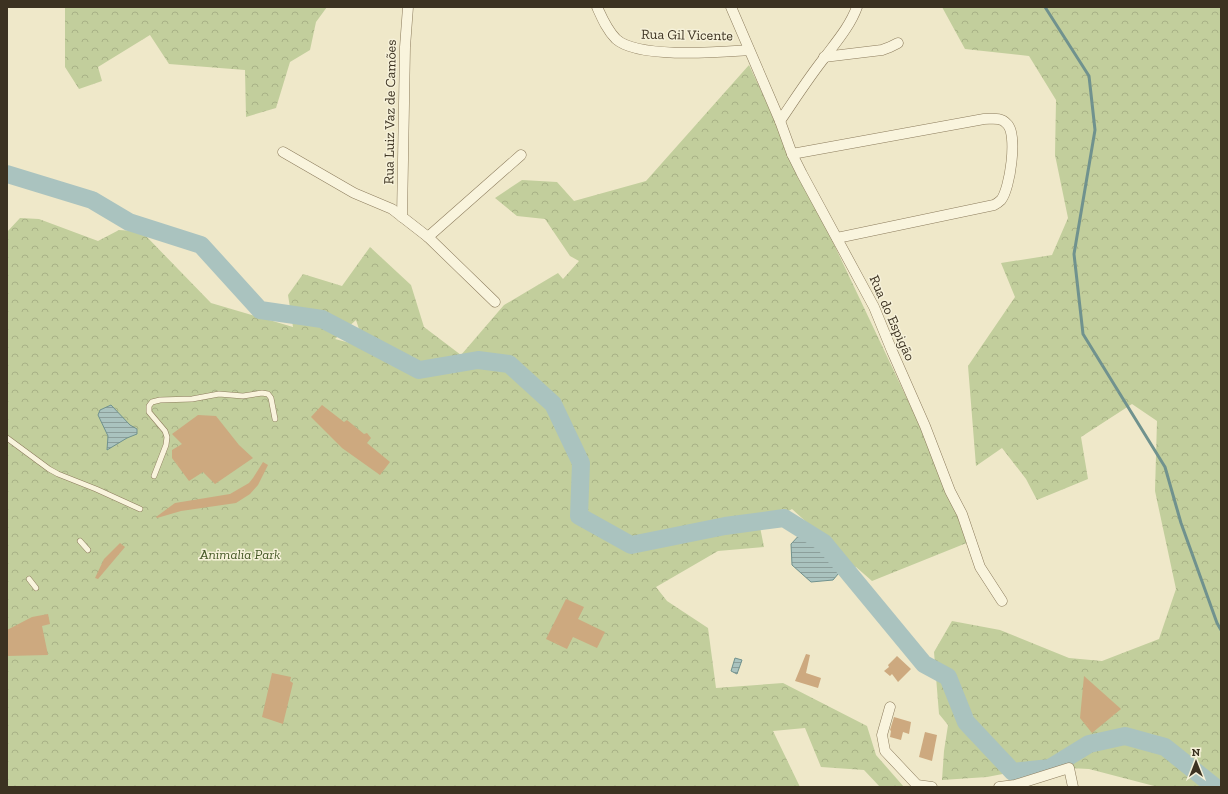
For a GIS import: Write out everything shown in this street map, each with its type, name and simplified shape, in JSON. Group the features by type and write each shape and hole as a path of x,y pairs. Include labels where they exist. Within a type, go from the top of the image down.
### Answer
{"street":[{"name":"Rua Luiz Vaz de Camões","path":"402,217 404,47 408,7"},
{"name":"Rua Gil Vicente","path":"597,7 604,24 616,39 633,48 667,52 749,50"},
{"name":"Rua do Espigão","path":"730,7 780,121 792,154 874,307 925,426 950,491 962,514 980,567 1002,600"},
{"path":"780,121 824,57 844,32 854,16 857,7"},
{"path":"824,57 882,50 898,43"},
{"path":"792,154 984,119 997,118 1009,125 1013,141 1009,182 1002,199 994,205 837,238"},
{"path":"283,152 354,192 386,206 402,217 428,238 495,302"},
{"path":"428,238 521,154"},
{"path":"890,707 882,735 885,751 917,785 932,787"},
{"path":"1000,787 1015,785 1069,768 1073,787"}],"lane":[{"path":"154,476 166,445 166,437 164,431 149,412 149,406 152,402 160,400 192,399 219,394 237,396 262,393 268,394 271,398 275,419"},
{"path":"7,438 58,474 140,509"},
{"path":"80,541 88,550"},
{"path":"29,579 36,588"}],"green space":[{"path":"65,7 327,7 316,22 310,50 290,62 276,108 246,117 245,70 169,64 150,35 98,67 102,81 79,89 65,67"},
{"path":"942,7 1221,7 1221,787 1158,787 1089,769 1069,768 1050,768 1013,772 987,777 942,780 948,725 939,714 934,652 952,621 1000,630 1069,658 1102,661 1159,639 1176,589 1155,491 1157,421 1132,404 1081,437 1088,479 1037,500 1026,479 1002,448 976,466 968,366 1015,297 1001,263 1052,255 1068,218 1055,155 1056,100 1029,56 965,49"},
{"name":"Animalia Park","path":"749,65 974,540 872,581 856,567 845,566 835,548 792,509 760,527 764,547 718,551 656,587 667,601 708,628 716,688 783,683 867,726 876,755 904,787 880,787 864,770 821,767 805,728 773,731 800,787 7,787 7,232 20,218 39,219 98,241 119,230 133,231 145,235 211,303 293,327 288,295 303,274 342,286 370,247 411,285 424,327 461,355 504,305 558,273 563,279 579,261 570,256 545,219 517,216 495,198 522,180 557,182 574,201 646,181","holes":["356,320 365,347 335,339"]}],"water":[{"path":"111,405 130,425 137,429 137,434 107,450 108,436 98,415 100,410"},
{"path":"804,530 824,543 844,567 833,580 811,582 792,565 791,544"},
{"path":"735,658 742,660 737,674 731,671"}],"building":[{"path":"322,405 344,422 347,420 364,434 367,433 371,438 367,443 390,462 380,475 342,448 311,417"},
{"path":"198,415 216,416 239,445 253,458 215,484 203,472 189,481 172,458 172,450 182,444 172,434"},
{"path":"263,462 268,465 258,485 250,494 236,503 181,511 157,518 156,517 175,503 230,494 249,483"},
{"path":"120,543 125,547 98,579 95,578 104,559"},
{"path":"566,599 584,607 578,619 605,632 597,648 573,637 567,649 546,639"},
{"path":"48,614 50,624 42,626 48,655 7,656 7,630 32,617"},
{"path":"806,654 810,655 806,673 821,678 818,688 795,681"},
{"path":"897,656 911,669 898,682 892,674 890,676 884,671"},
{"path":"272,673 291,677 290,681 293,683 283,724 262,717"},
{"path":"1084,676 1121,709 1092,733 1080,718"},
{"path":"894,717 911,722 909,734 903,732 901,740 890,737 890,730"},
{"path":"925,732 937,735 932,761 919,757"}],"waterway":[{"path":"1045,7 1089,76 1095,130 1074,254 1083,334 1165,467 1181,523 1217,623 1221,630"},
{"path":"7,174 92,200 129,222 201,245 260,310 322,319 419,370 478,360 509,364 553,404 581,463 579,516 631,545 725,526 784,518 824,543 924,664 948,677 966,722 1013,772 1050,768 1089,744 1125,736 1165,747 1215,787"}]}
